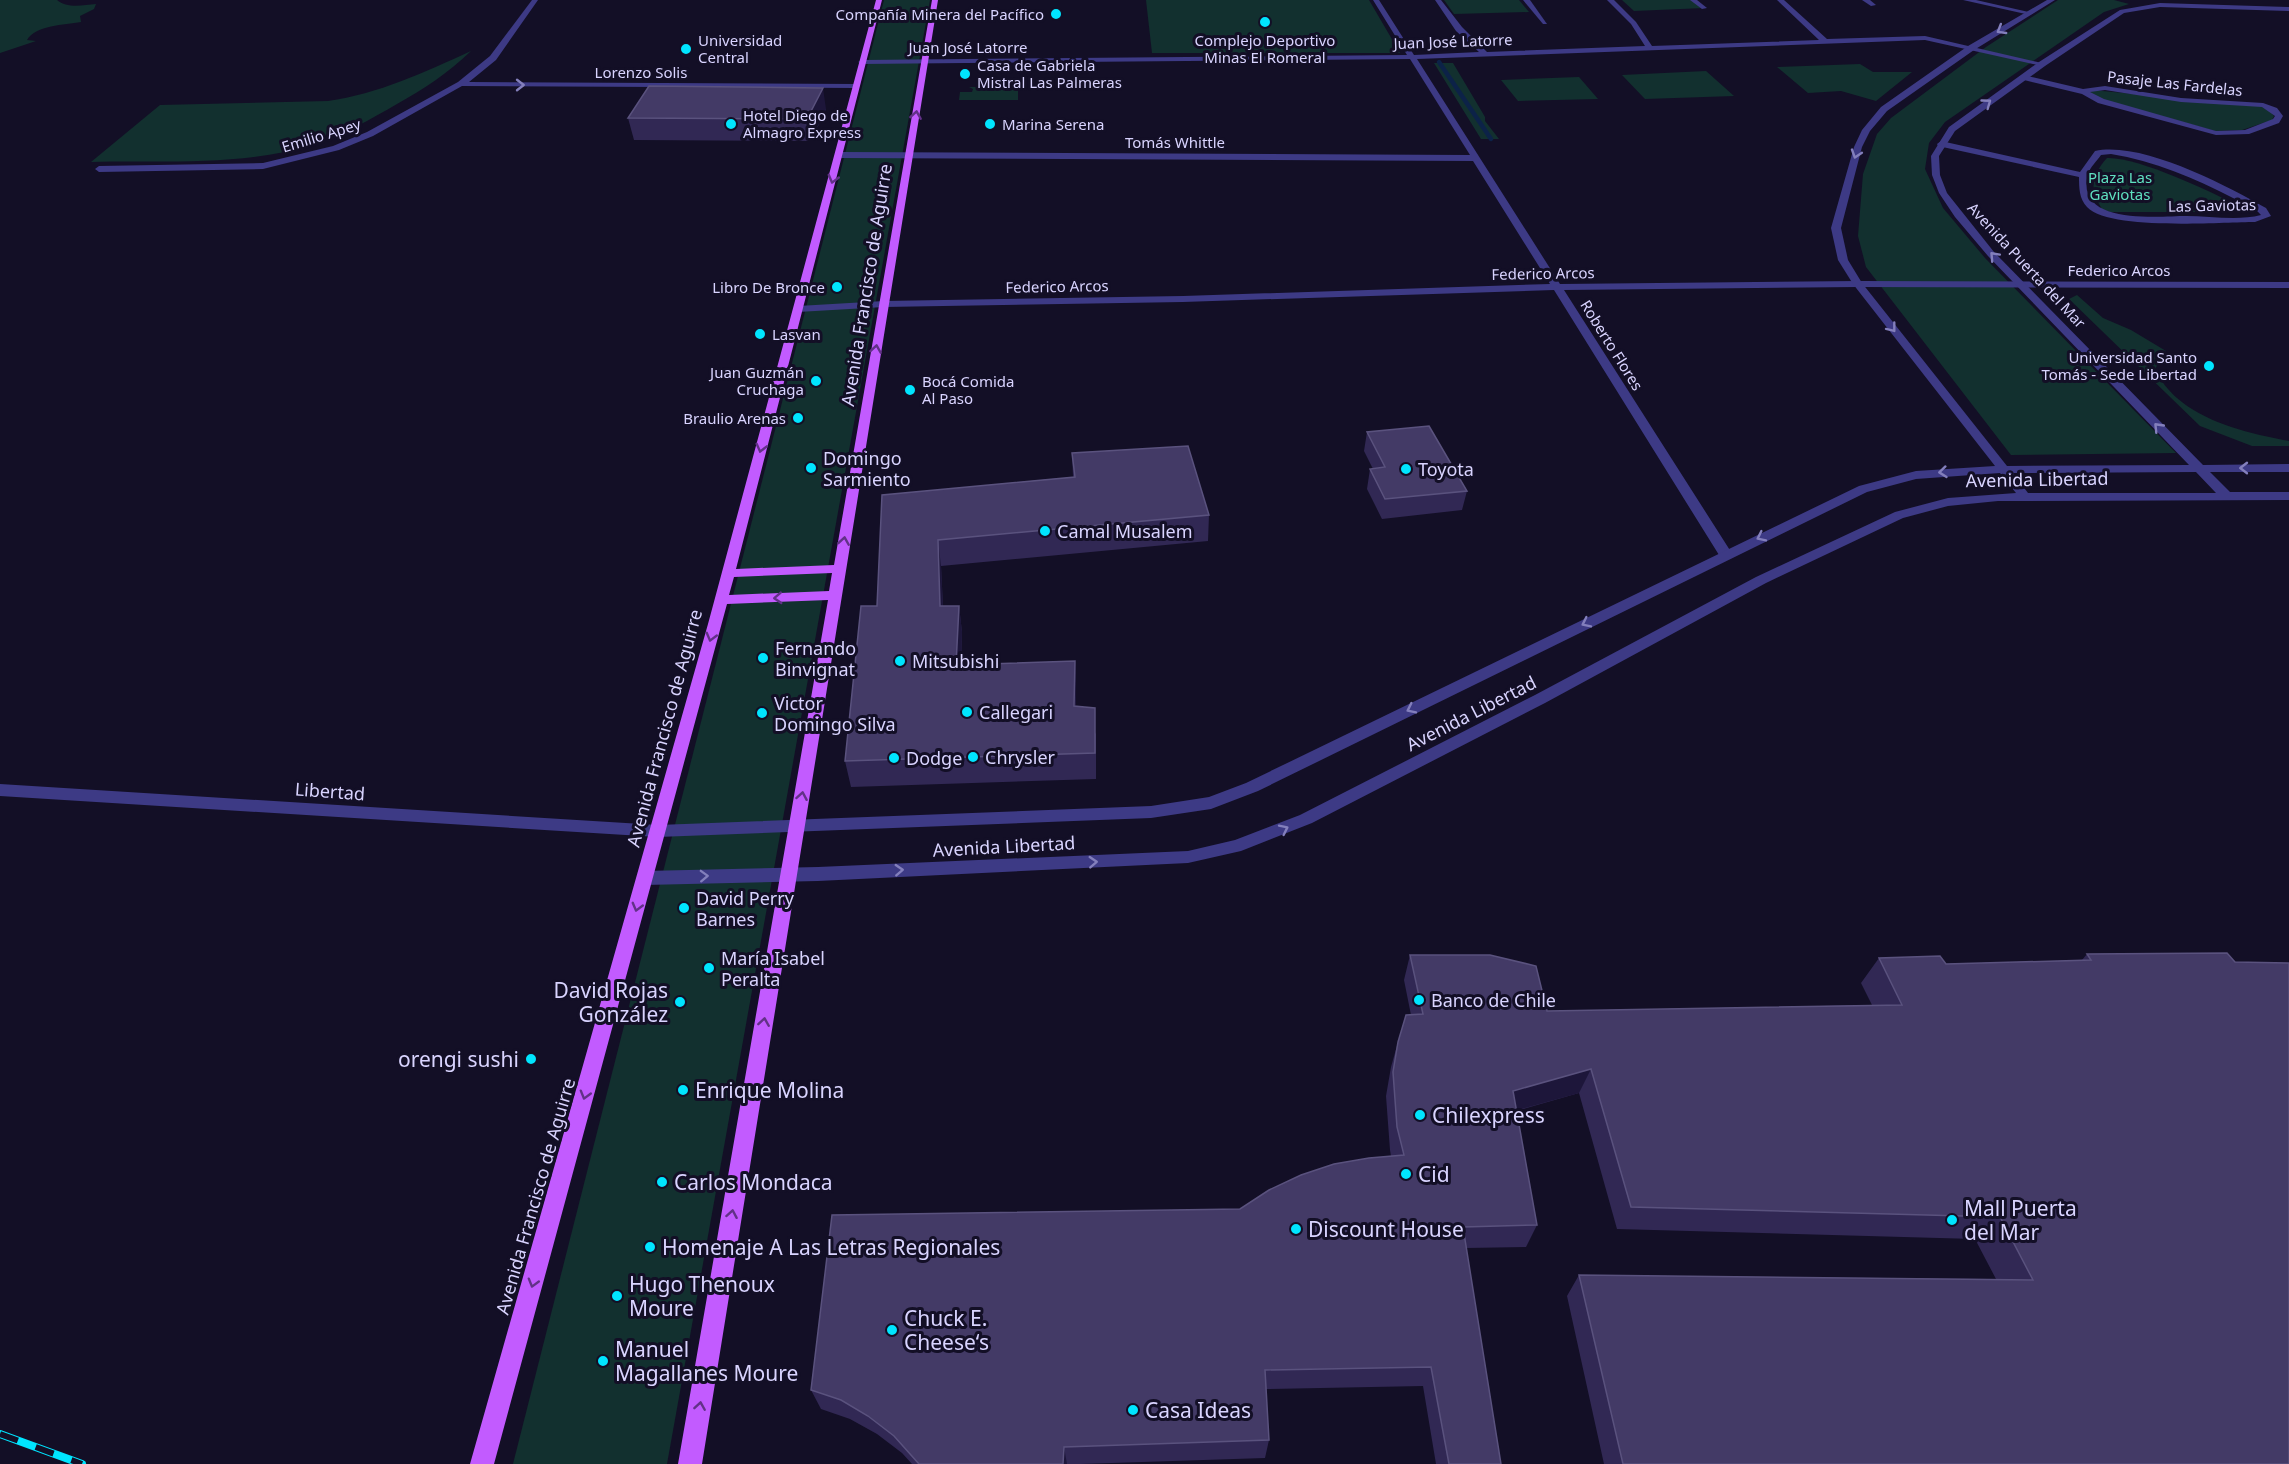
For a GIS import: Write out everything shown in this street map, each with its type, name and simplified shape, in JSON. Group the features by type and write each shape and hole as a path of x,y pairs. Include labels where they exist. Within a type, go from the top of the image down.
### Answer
{"main road":[{"name":"Avenida Francisco de Aguirre","path":"482,1464 721,600 879,0"},
{"name":"Avenida Francisco de Aguirre","path":"690,1464 935,0"},
{"path":"728,573 840,569"},
{"path":"721,600 835,595"}],"street":[{"name":"Emilio Apey","path":"99,169 263,166 336,148 370,134 461,84 493,58 535,0"},
{"name":"Roberto Flores","path":"1376,0 1726,555"},
{"path":"1438,0 1459,29 1485,54"},
{"path":"1526,0 1545,23"},
{"path":"1610,0 1634,23 1649,47"},
{"path":"1694,0 1704,8"},
{"path":"1780,0 1824,40"},
{"path":"1865,0 1873,5"},
{"path":"1966,0 2030,13"},
{"path":"2025,496 2002,470 1858,284 1843,260 1836,228 1863,136 1873,120 1971,48 2052,0"},
{"path":"2132,0 2183,5 2208,0"},
{"path":"2083,175 1941,144 1952,129 2023,77 2122,11 2160,5 2289,9"},
{"name":"Juan José Latorre","path":"862,62 1411,57 1925,38 2042,64"},
{"name":"Lorenzo Solis","path":"473,75 857,83"},
{"name":"Pasaje Las Fardelas","path":"2023,77 2085,92 2101,101 2216,133 2246,132 2276,121 2279,116 2274,110 2245,92"},
{"name":"Lorenzo Solis","path":"461,84 857,83"},
{"name":"Pasaje Las Fardelas","path":"2085,92 2088,89 2105,88 2181,100 2263,105"},
{"name":"Avenida Puerta del Mar","path":"1941,144 1935,156 1936,175 1943,193 1958,215 2021,285 2226,496"},
{"name":"Las Gaviotas","path":"2098,153 2124,153 2173,169 2222,189 2263,210 2266,216 2255,219 2117,218 2094,208 2085,195 2083,175 2098,153"},
{"name":"Tomás Whittle","path":"840,155 1474,158"},
{"name":"Federico Arcos","path":"798,309 884,304 1183,299 1556,287 1858,284 2289,285"},
{"name":"Avenida Libertad","path":"658,831 1161,811 1211,803 1252,787 1863,489 1916,475 1943,472 2289,468"},
{"name":"Avenida Libertad","path":"645,878 1188,857 1248,844 1306,819 1540,699 1761,580 1899,515 1948,501 2025,496 2289,496"},
{"name":"Libertad","path":"0,790 658,831"}],"green space":[{"path":"0,0 57,0 66,5 76,6 96,4 94,9 80,16 81,22 37,31 27,40 36,41 0,53"},
{"path":"884,0 930,0 667,1464 513,1464"},
{"name":"Complejo Deportivo Minas El Romeral","path":"1146,0 1369,0 1400,53 1152,53"},
{"path":"1444,0 1519,0 1529,12 1454,14"},
{"path":"1622,0 1693,0 1704,8 1634,11"},
{"path":"2058,0 2114,0 2129,4 2104,12 1945,122 1929,143 1925,169 1943,208 1985,258 2176,453 2011,455 1866,267 1858,236 1863,174 1877,134 1891,118 1986,47"},
{"path":"471,51 445,73 407,98 357,126 314,144 288,151 232,159 91,162 160,105 328,101 347,98 383,88"},
{"path":"1434,63 1453,63 1485,117 1485,121 1499,139 1481,139"},
{"path":"1860,64 1873,72 1912,72 1876,101 1841,91 1808,93 1777,67"},
{"path":"1706,71 1734,96 1645,99 1622,75"},
{"path":"1579,77 1598,99 1518,101 1501,80"},
{"path":"1018,78 1018,100 959,100 960,92 972,92 973,89 969,87 985,87 986,82"},
{"path":"2092,90 2261,106 2274,116 2272,120 2242,130 2215,131 2103,100 2090,93"},
{"name":"Plaza Las Gaviotas","path":"2107,158 2137,163 2175,176 2241,207 2242,212 2110,212 2102,209 2095,195 2094,183 2098,171"},
{"path":"2077,295 2103,318 2131,330 2166,351 2155,369 2165,386 2194,411 2231,427 2289,441 2289,446 2252,446 2200,426 2069,299"}],"building":[{"path":"649,86 823,88 807,119 628,118"},
{"name":"Toyota","path":"1429,426 1467,491 1385,499 1370,469 1385,467 1367,432"},
{"path":"1188,446 1209,515 938,540 940,606 959,606 956,665 1075,661 1074,706 1095,708 1095,753 845,761 861,606 877,606 882,495 1075,477 1072,453"},
{"name":"Mall Puerta del Mar","path":"2227,953 2235,962 2289,963 2289,1464 1623,1464 1579,1275 2033,1280 2000,1217 1631,1207 1591,1069 1513,1091 1537,1225 1463,1227 1501,1464 1449,1464 1431,1367 1265,1370 1269,1440 1064,1447 1063,1464 919,1464 894,1436 868,1416 841,1400 811,1390 832,1215 1240,1209 1269,1190 1301,1175 1334,1164 1404,1155 1397,1127 1393,1072 1406,1015 1423,1014 1410,955 1490,955 1536,966 1547,1011 1902,1005 1879,958 1940,956 1946,964 2091,960 2087,954"}],"waterway":[{"path":"1439,62 1491,139"}],"railway":[{"path":"0,1434 82,1464"}],"place":[{"name":"Compañía Minera del Pacífico","path":"1056,14"},
{"name":"Complejo Deportivo Minas El Romeral","path":"1265,22"},
{"name":"Universidad Central","path":"686,49"},
{"name":"Casa de Gabriela Mistral Las Palmeras","path":"965,74"},
{"name":"Hotel Diego de Almagro Express","path":"731,124"},
{"name":"Marina Serena","path":"990,124"},
{"name":"Libro De Bronce","path":"837,287"},
{"name":"Lasvan","path":"760,334"},
{"name":"Universidad Santo Tomás - Sede Libertad","path":"2209,366"},
{"name":"Juan Guzmán Cruchaga","path":"816,381"},
{"name":"Bocá Comida Al Paso","path":"910,390"},
{"name":"Braulio Arenas","path":"798,418"},
{"name":"Domingo Sarmiento","path":"811,468"},
{"name":"Toyota","path":"1406,469"},
{"name":"Camal Musalem","path":"1045,531"},
{"name":"Fernando Binvignat","path":"763,658"},
{"name":"Mitsubishi","path":"900,661"},
{"name":"Callegari","path":"967,712"},
{"name":"Victor Domingo Silva","path":"762,713"},
{"name":"Chrysler","path":"973,757"},
{"name":"Dodge","path":"894,758"},
{"name":"David Perry Barnes","path":"684,908"},
{"name":"María Isabel Peralta","path":"709,968"},
{"name":"Banco de Chile","path":"1419,1000"},
{"name":"David Rojas González","path":"680,1002"},
{"name":"orengi sushi","path":"531,1059"},
{"name":"Enrique Molina","path":"683,1090"},
{"name":"Chilexpress","path":"1420,1115"},
{"name":"Cid","path":"1406,1174"},
{"name":"Carlos Mondaca","path":"662,1182"},
{"name":"Mall Puerta del Mar","path":"1952,1220"},
{"name":"Discount House","path":"1296,1229"},
{"name":"Homenaje A Las Letras Regionales","path":"650,1247"},
{"name":"Hugo Thenoux Moure","path":"617,1296"},
{"name":"Chuck E. Cheese‘s","path":"892,1330"},
{"name":"Manuel Magallanes Moure","path":"603,1361"},
{"name":"Casa Ideas","path":"1133,1410"}]}
